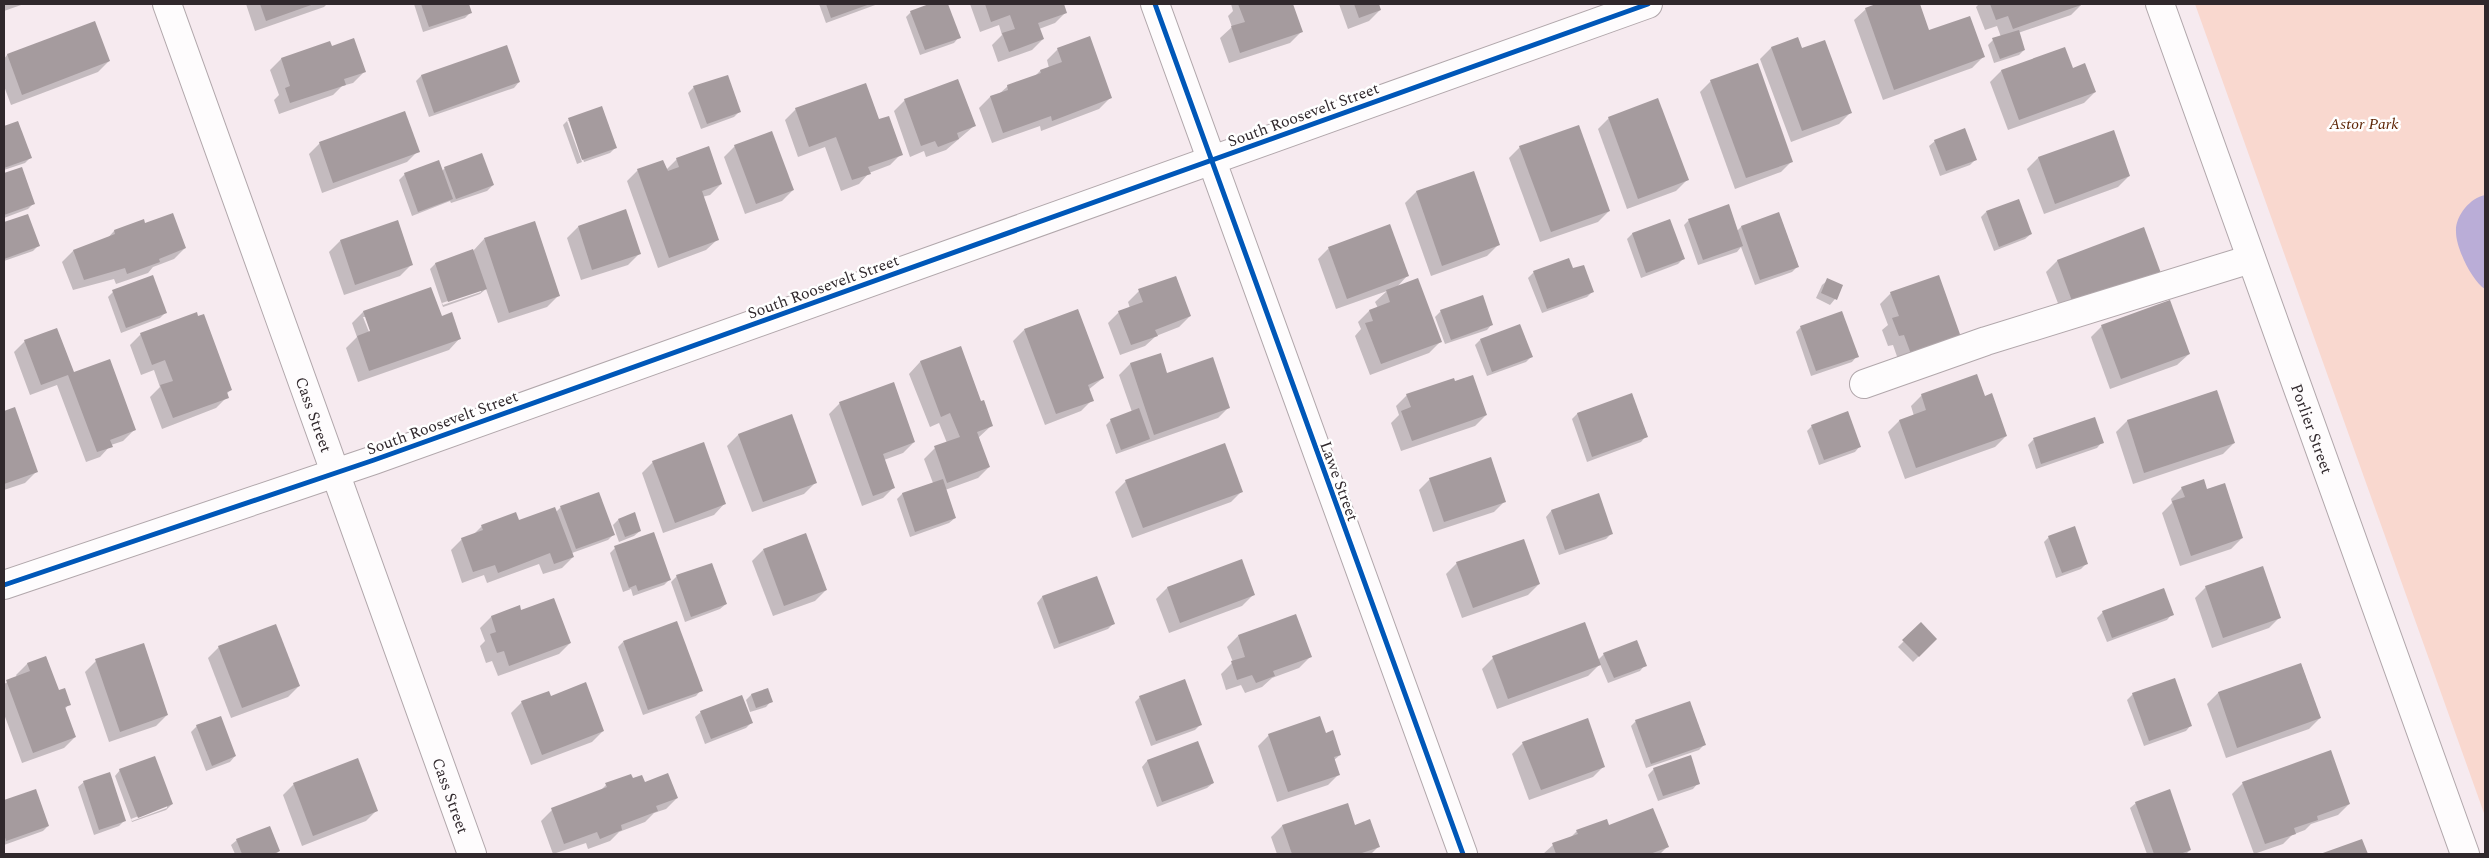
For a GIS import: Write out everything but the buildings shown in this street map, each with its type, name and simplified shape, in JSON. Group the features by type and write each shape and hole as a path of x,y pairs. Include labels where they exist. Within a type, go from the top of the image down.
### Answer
{"street":[{"name":"Cass Street","path":"167,4 472,854"},
{"name":"Lawe Street","path":"1154,4 1463,854"},
{"name":"South Roosevelt Street","path":"4,585 335,473 1648,4"},
{"name":"Porlier Street","path":"2160,4 2465,854"},
{"path":"1864,384 1986,341 2251,259"}],"green space":[{"name":"Astor Park","path":"2195,4 2485,4 2485,816"}],"shaded area":[{"path":"2485,195 2485,289 2475,279 2466,264 2459,247 2456,226 2464,209 2474,200"}],"cycle path":[{"path":"1155,4 1463,854"},
{"path":"4,585 374,460 1648,4"}]}
